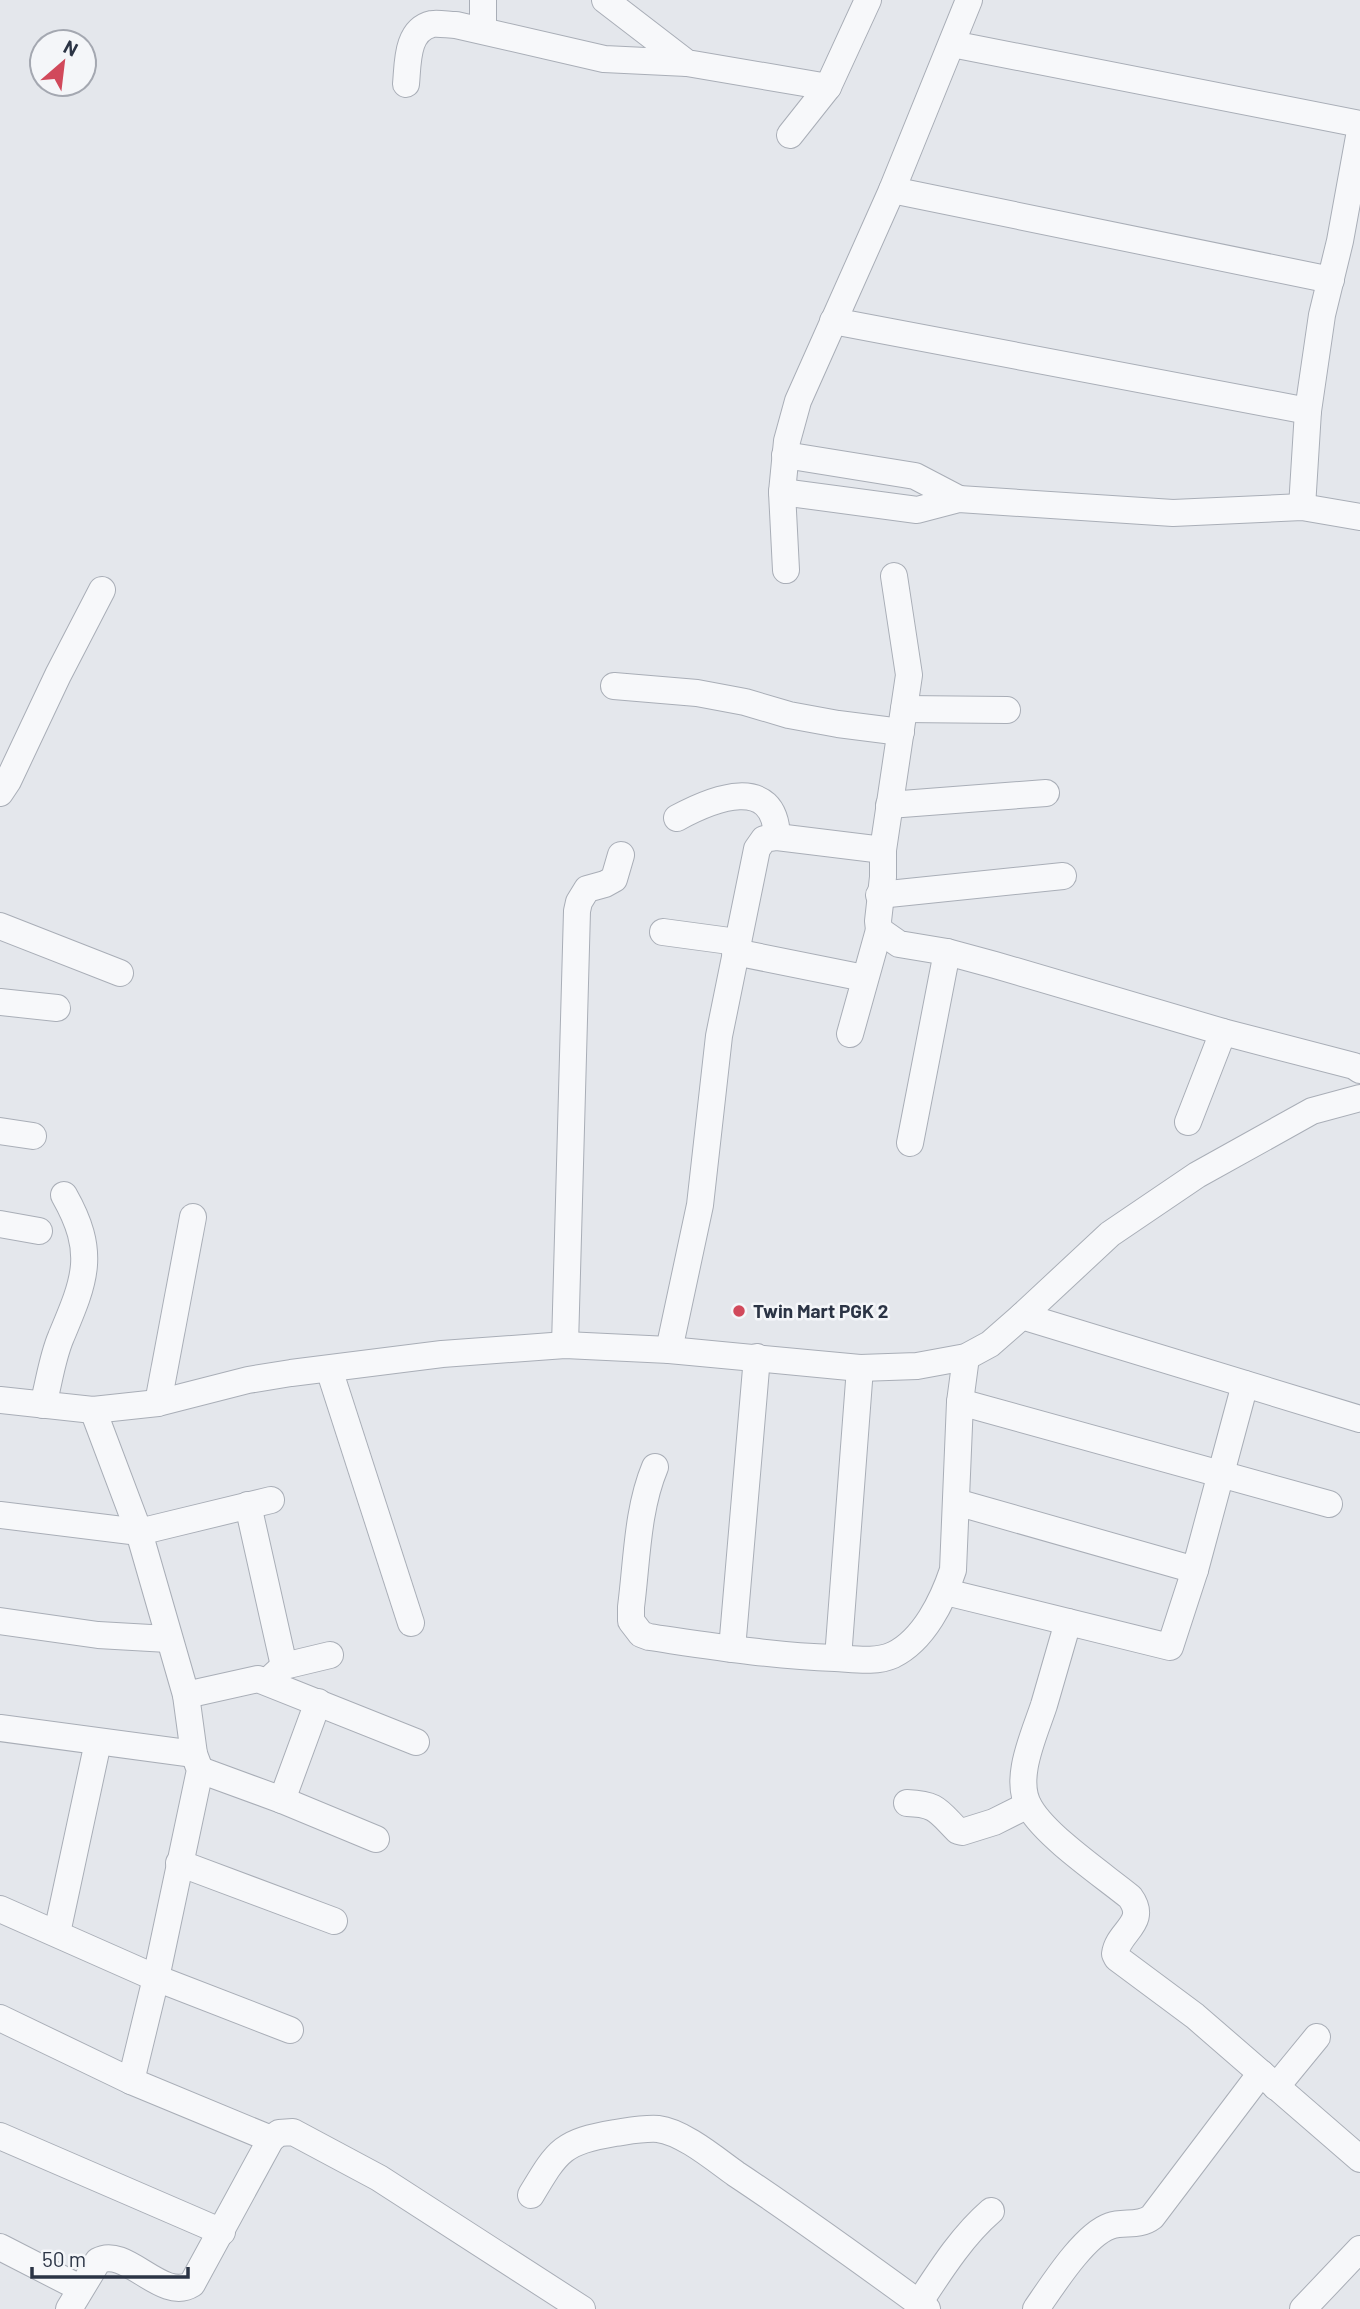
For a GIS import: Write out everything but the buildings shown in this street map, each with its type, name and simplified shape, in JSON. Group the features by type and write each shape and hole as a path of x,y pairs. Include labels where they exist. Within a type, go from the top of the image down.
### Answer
{"street":[{"path":"483,0 483,30"},
{"path":"605,0 687,62"},
{"path":"790,135 828,87 868,0"},
{"path":"786,570 782,492 790,425 798,401 892,190 969,0"},
{"path":"406,84 409,48 416,35 431,24 483,30 522,42 604,59 687,62 828,87"},
{"path":"952,44 1360,124"},
{"path":"1302,508 1308,411 1322,315 1331,280 1350,243 1360,131"},
{"path":"892,190 1331,280"},
{"path":"833,321 1308,411"},
{"path":"785,455 915,476 959,499"},
{"path":"782,492 917,510 959,499 1173,513 1302,508 1360,517"},
{"path":"850,1034 879,930 883,850 909,675 894,576"},
{"path":"0,793 102,590"},
{"path":"614,686 697,693 801,717 902,720 1007,710"},
{"path":"889,805 1045,793"},
{"path":"677,818 716,800 733,796 747,797 764,803 773,813 776,837"},
{"path":"669,1350 700,1205 719,1036 757,849 764,839 776,837 883,850"},
{"path":"565,1345 577,911 587,889 614,879 621,855"},
{"path":"879,895 1063,876"},
{"path":"0,926 120,972"},
{"path":"879,930 899,944 947,952 1223,1032 1354,1066 1360,1070"},
{"path":"663,932 864,978"},
{"path":"910,1143 947,952"},
{"path":"0,1002 57,1008"},
{"path":"1188,1122 1223,1032"},
{"path":"0,1400 93,1410 158,1403 247,1380 442,1354 565,1345 669,1350 860,1368 918,1366 966,1357 990,1344 1110,1234 1197,1175 1312,1111 1360,1098"},
{"path":"0,1131 33,1136"},
{"path":"43,1405 61,1338 83,1281 83,1235 64,1195"},
{"path":"158,1403 192,1217"},
{"path":"0,1224 39,1231"},
{"path":"1022,1316 1360,1419"},
{"path":"732,1649 757,1357"},
{"path":"655,1466 648,1483 643,1509 631,1621 641,1634 785,1656 875,1660 902,1650 924,1626 946,1592 953,1570 960,1402 966,1357"},
{"path":"838,1658 860,1368"},
{"path":"329,1369 411,1623"},
{"path":"946,1592 1170,1647 1195,1570 1245,1384"},
{"path":"960,1402 1329,1504"},
{"path":"93,1410 139,1532 186,1695 197,1762 156,1978 131,2081"},
{"path":"956,1502 1195,1570"},
{"path":"0,1515 139,1532 259,1503 276,1674"},
{"path":"0,1621 98,1635 168,1639"},
{"path":"1068,1622 1029,1745 1025,1769 1028,1805 1045,1826 1130,1897 1136,1906 1137,1914 1133,1924 1117,1945 1117,1958 1195,2016 1360,2159"},
{"path":"186,1695 276,1674 330,1655"},
{"path":"276,1674 318,1702 416,1742"},
{"path":"282,1800 318,1702"},
{"path":"0,1728 98,1742 197,1762 376,1839"},
{"path":"57,1933 98,1742"},
{"path":"907,1803 936,1808 962,1832 994,1822 1028,1805"},
{"path":"179,1863 334,1921"},
{"path":"0,1909 156,1978 290,2029"},
{"path":"0,2018 131,2081 271,2139"},
{"path":"1036,2309 1069,2262 1104,2228 1145,2222 1152,2217 1269,2080 1317,2037"},
{"path":"531,2195 559,2153 581,2139 643,2129 669,2132 818,2229 923,2306 955,2252 991,2211"},
{"path":"0,2247 75,2299 98,2261 109,2258 170,2287 186,2288 192,2284 222,2232 271,2139 279,2133 293,2132 379,2178 582,2309"},
{"path":"0,2136 222,2232"},
{"path":"1303,2309 1355,2265"}],"place":[{"name":"Twin Mart PGK 2","path":"739,1311"}]}
